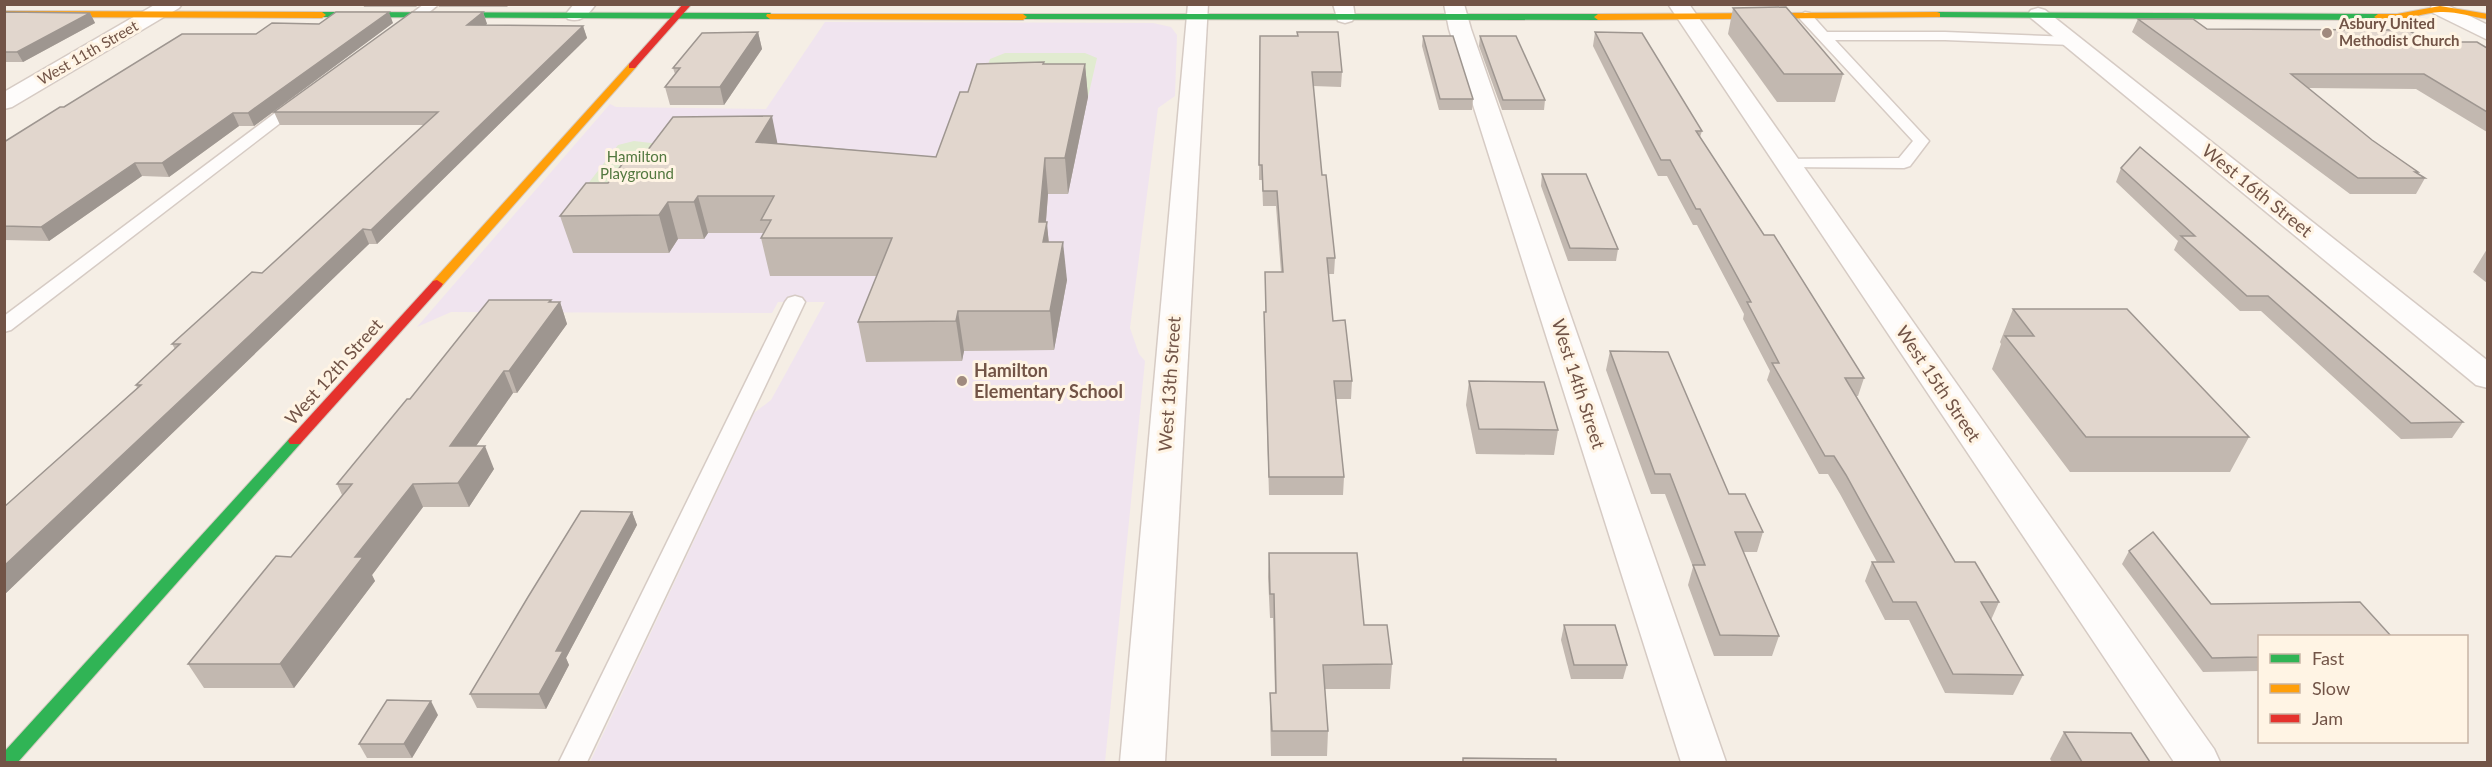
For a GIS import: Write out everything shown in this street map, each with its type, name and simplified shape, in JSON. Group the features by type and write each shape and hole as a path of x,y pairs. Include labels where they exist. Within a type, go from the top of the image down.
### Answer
{"main road":[{"name":"West 12th Street","path":"8,762 687,4"},
{"path":"2391,4 2487,17"},
{"path":"4,14 164,9 419,15 580,10 677,15 1198,11 1682,11 1805,16 1959,15 2032,9 2397,17 2440,9 2487,9"}],"street":[{"name":"West 11th Street","path":"4,102 164,9"},
{"name":"West 16th Street","path":"2032,9 2487,378"},
{"path":"2440,9 2487,34"},
{"name":"West 13th Street","path":"1142,762 1198,11"},
{"name":"West 14th Street","path":"1455,11 1704,762"},
{"name":"West 15th Street","path":"1682,11 2198,762"}],"lane":[{"path":"392,35 433,4"},
{"path":"1959,15 1986,39"},
{"path":"1785,162 1904,163 1921,141 1805,16"},
{"path":"1824,36 1945,36 2072,41"},
{"path":"4,326 318,88"},
{"path":"573,762 795,302"}],"shaded area":[{"name":"Hamilton Elementary School","path":"825,22 1153,23 1171,27 1177,35 1175,96 1158,108 1130,328 1139,354 1145,361 1105,762 590,762 754,413 771,400 825,302 778,302 772,313 451,312 417,327 610,104 616,107 766,109"}],"green space":[{"path":"1005,53 1085,53 1097,58 1088,97 979,88 990,59"},
{"name":"Hamilton Playground","path":"634,141 685,147 570,207 618,145"}],"building":[{"path":"1786,7 1843,74 1784,74 1733,8"},
{"path":"4,12 90,13 17,52 4,52"},
{"path":"336,12 389,12 248,113 233,113 162,163 135,163 41,227 4,226 4,142 182,34 256,34 272,23 319,24"},
{"path":"412,12 483,12 467,25 583,26 371,230 363,229 4,566 4,507 141,385 136,385 180,344 172,344 252,272 262,273 438,112 274,112"},
{"path":"2138,19 2193,19 2207,29 2408,30 2429,42 2477,42 2487,48 2487,112 2424,74 2291,74 2372,140 2425,178 2358,178"},
{"path":"758,32 720,87 665,87 680,68 673,68 702,33"},
{"path":"1297,32 1338,32 1342,72 1312,72 1322,175 1326,175 1335,258 1327,258 1333,321 1345,320 1352,381 1334,381 1344,477 1269,477 1265,272 1283,272 1277,191 1263,191 1262,165 1259,165 1260,36 1298,36"},
{"path":"1595,32 1642,33 1702,131 1696,131 1764,235 1774,235 1864,378 1845,378 1955,562 1975,562 1999,602 1981,602 2023,675 1953,674 1916,602 1893,602 1872,562 1894,562 1846,475 1834,456 1825,456 1772,363 1779,363 1747,302 1751,302 1670,160 1661,160"},
{"path":"1423,36 1453,36 1473,99 1440,99"},
{"path":"1480,36 1516,36 1545,100 1503,100"},
{"path":"1044,62 1043,64 1085,64 1065,158 1045,158 1039,222 1047,222 1043,242 1063,242 1050,311 958,311 956,321 858,322 892,238 761,238 771,220 761,220 774,196 698,196 694,202 668,202 659,215 560,216 586,183 608,183 629,155 644,155 673,117 772,116 756,142 936,157 960,92 968,92 977,64"},
{"path":"2140,147 2463,422 2411,423 2268,296 2247,296 2181,236 2195,236 2121,168"},
{"path":"1542,174 1586,174 1618,249 1570,248"},
{"path":"489,300 560,302 509,371 504,371 450,446 485,446 458,483 413,484 355,557 363,557 280,664 188,664 276,556 291,557 352,484 337,484 407,399 410,399"},
{"path":"2013,309 2127,309 2249,437 2086,437 2005,336 2034,336"},
{"path":"1610,351 1668,352 1729,494 1745,494 1763,532 1735,532 1779,636 1720,635 1693,565 1705,565 1670,474 1655,474"},
{"path":"1469,381 1544,382 1558,430 1479,429"},
{"path":"581,511 632,512 556,651 563,651 539,694 470,694 528,597"},
{"path":"2153,532 2211,604 2360,602 2390,635 2258,635 2258,657 2212,658 2129,551"},
{"path":"1269,553 1357,553 1364,625 1387,625 1392,664 1323,665 1328,731 1272,731 1270,693 1276,693 1274,594 1270,594"},
{"path":"1564,625 1615,625 1627,665 1574,665"},
{"path":"387,700 431,701 404,744 359,744"},
{"path":"2064,732 2131,733 2150,762 2082,762"},
{"path":"1463,758 1556,759 1556,762 1463,762"}],"traffic: fast":[{"path":"322,15 770,16"},
{"path":"1937,15 2378,17"},
{"path":"1023,17 1598,17"},
{"path":"7,762 295,441"}],"traffic: slow":[{"path":"2378,17 2397,17 2440,9 2488,17"},
{"path":"4,14 322,15"},
{"path":"1598,17 1937,15"},
{"path":"770,16 1023,17"},
{"path":"437,284 632,66"}],"traffic: jam":[{"path":"632,66 686,6"},
{"path":"295,441 437,284"}],"place":[{"name":"Asbury United Methodist Church","path":"2327,33"},
{"name":"Hamilton Elementary School","path":"962,381"}]}
